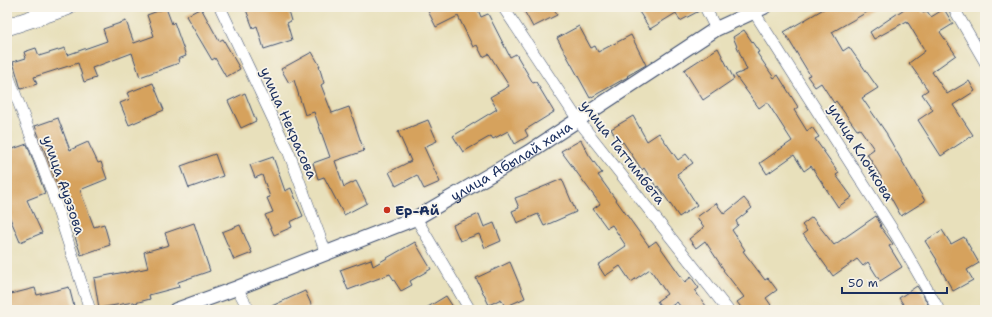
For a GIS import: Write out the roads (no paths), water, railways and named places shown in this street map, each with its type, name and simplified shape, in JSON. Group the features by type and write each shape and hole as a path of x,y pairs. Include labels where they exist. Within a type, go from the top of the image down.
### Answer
{"main road":[{"path":"7,27 67,7"}],"street":[{"name":"улица Некрасова","path":"220,7 289,153 326,253"},
{"name":"улица Таттимбета","path":"503,7 578,120 728,310"},
{"path":"706,7 716,29"},
{"path":"953,7 985,62"},
{"name":"улица Абылай хана","path":"176,310 238,288 416,218 529,152 716,29 759,10"},
{"name":"улица Клочкова","path":"759,10 896,235 938,310"},
{"name":"улица Ауэзова","path":"7,72 52,192 90,310"},
{"path":"416,218 470,310"},
{"path":"238,288 249,310"}],"place":[{"name":"Ер-Ай","path":"387,210"}]}
